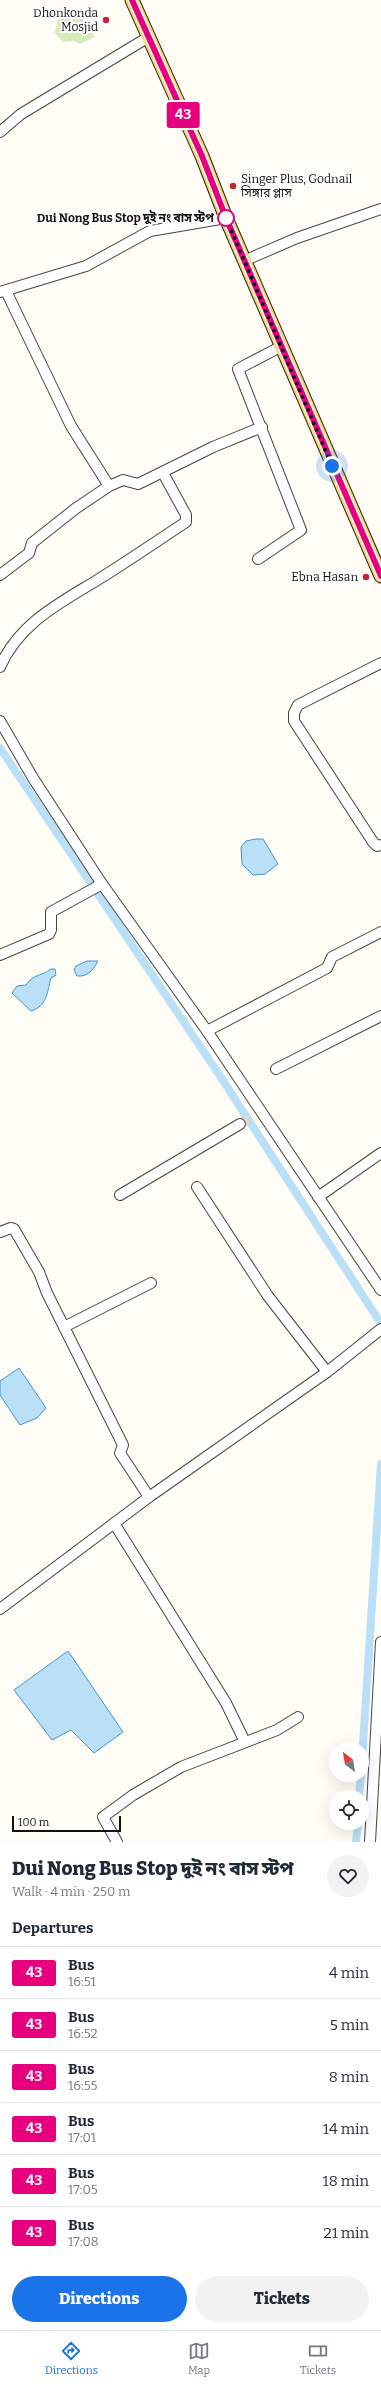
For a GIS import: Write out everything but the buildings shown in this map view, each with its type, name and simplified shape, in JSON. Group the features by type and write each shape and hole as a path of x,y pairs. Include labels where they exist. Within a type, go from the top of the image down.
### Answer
{"main road":[{"path":"132,0 147,38 202,156 226,218 246,260 381,576"}],"street":[{"path":"0,132 20,114 147,38"},
{"path":"246,260 297,238 381,209"},
{"path":"109,486 71,426 3,291 86,266 150,231 226,218"},
{"path":"258,559 301,530 262,427 238,369 282,346"},
{"path":"0,575 29,553 32,543 75,509 109,486 123,480 138,484 213,447 262,427"},
{"path":"0,666 12,644 45,611 99,579 186,522 186,514 163,473"},
{"path":"381,664 298,705 294,713 294,721 373,842 377,846 381,845"},
{"path":"0,721 99,886 206,1031 256,1114 318,1197 381,1290"},
{"path":"0,955 49,934 52,930 51,912 99,886"},
{"path":"206,1031 327,968 332,957 381,932"},
{"path":"276,1069 381,1016"},
{"path":"120,1195 240,1124"},
{"path":"318,1197 381,1153"},
{"path":"197,1187 268,1296 327,1372"},
{"path":"0,1232 10,1228 14,1229 39,1272 46,1293 123,1445 120,1453 149,1497"},
{"path":"64,1327 151,1283"},
{"path":"0,1609 149,1497 327,1372 377,1332"},
{"path":"114,1523 226,1703 244,1742"},
{"path":"374,1835 381,1642"},
{"path":"117,1842 103,1817 133,1795 181,1767 277,1730 298,1717"}],"green space":[{"path":"67,16 71,20 81,17 95,37 80,44 74,41 63,42 55,33 58,19"}],"water":[{"path":"263,839 278,864 265,874 253,875 242,864 241,847 246,841"},
{"path":"87,961 98,961 90,972 77,976 74,970 76,966"},
{"path":"51,969 55,969 56,975 51,978 46,998 40,1006 31,1011 12,993 17,986 26,985 35,977"},
{"path":"19,1368 46,1408 37,1418 20,1425 0,1395 0,1381"},
{"path":"68,1651 123,1732 94,1753 71,1730 52,1740 14,1690"}],"waterway":[{"path":"0,748 218,1073 380,1322"},
{"path":"363,1742 381,1464"},
{"path":"360,1782 360,1790"},
{"path":"356,1842 357,1830"}],"tunnel":[{"path":"240,1124 253,1116"}],"bus line":[{"name":"43","path":"132,0 147,38 202,156 226,218 246,260 326,452 381,576"}],"place":[{"name":"Dhonkonda Mosjid","path":"106,20"},
{"name":"Singer Plus, Godnail সিঙ্গার প্লাস","path":"233,186"},
{"name":"Dui Nong Bus Stop দুই নং বাস স্টপ","path":"226,218"},
{"name":"Ebna Hasan","path":"366,577"}],"route":[{"path":"226,218 246,260 332,466"}]}
